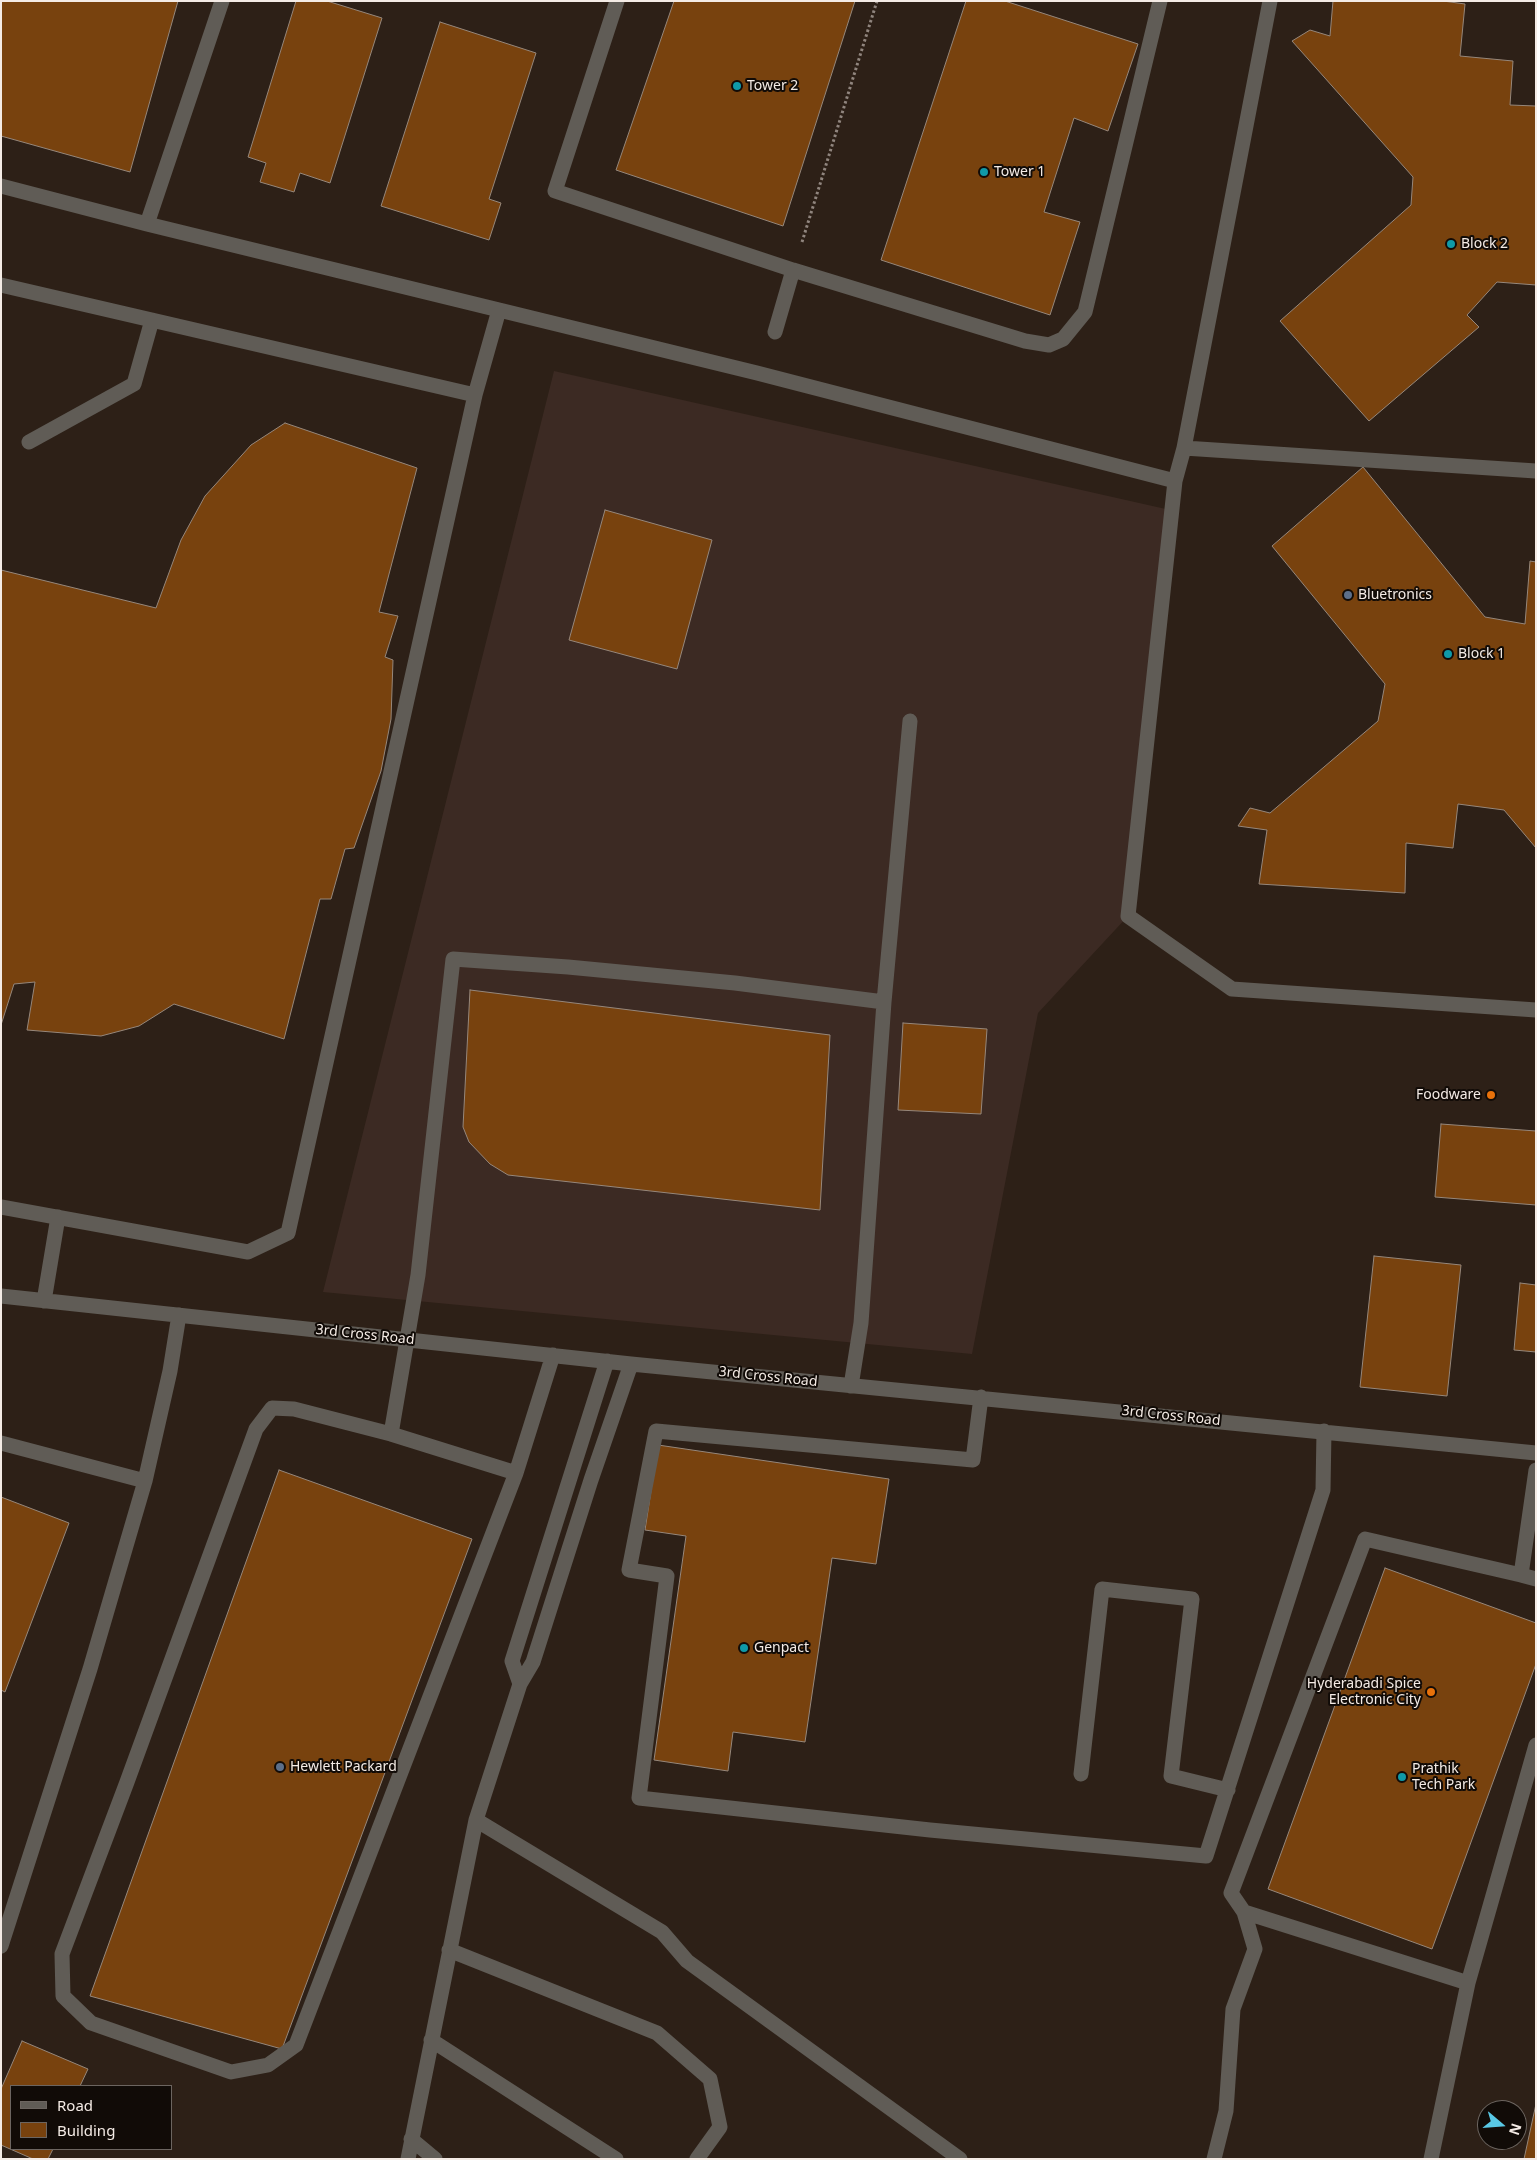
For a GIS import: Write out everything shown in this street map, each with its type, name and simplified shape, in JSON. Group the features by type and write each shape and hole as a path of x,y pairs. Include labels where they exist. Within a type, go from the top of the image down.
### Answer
{"street":[{"path":"147,224 222,1"},
{"path":"617,1 555,191 793,270 1025,341 1049,345 1063,339 1085,312 1160,1"},
{"path":"1270,1 1184,448 1175,481 1128,916 1232,989 1536,1010"},
{"path":"1,186 147,224 758,373 1175,481"},
{"path":"775,332 793,270"},
{"path":"1,285 475,395"},
{"path":"1,1207 248,1252 288,1233 475,395 499,310"},
{"path":"29,442 134,384 152,320"},
{"path":"1184,448 1536,471"},
{"path":"851,1386 861,1323 884,1002 910,722"},
{"path":"391,1434 418,1275 453,959 568,967 735,983 884,1002"},
{"path":"44,1300 58,1217"},
{"name":"3rd Cross Road","path":"1,1296 631,1364 1536,1453"},
{"path":"1,1946 5,1927 90,1669 145,1481 170,1371 179,1315"},
{"path":"516,1473 391,1434 294,1409 272,1408 256,1429 62,1954 63,1996 91,2023 231,2072 268,2065 296,2046 516,1473 553,1355"},
{"path":"520,1684 512,1661 607,1361"},
{"path":"408,2159 476,1820 520,1684 533,1662 631,1364"},
{"path":"981,1397 973,1460 656,1431 629,1570 667,1576 639,1798 930,1830 1206,1856 1323,1490 1324,1431"},
{"path":"1,1443 145,1481"},
{"path":"1521,1575 1536,1470"},
{"path":"1214,2159 1226,2111 1233,2009 1255,1949 1244,1912 1231,1893 1365,1539 1536,1579"},
{"path":"1080,1774 1102,1589 1192,1599 1171,1776 1228,1790"},
{"path":"1431,2159 1468,1983 1536,1744"},
{"path":"476,1820 662,1932 687,1961 960,2159"},
{"path":"1244,1912 1468,1983"},
{"path":"449,1950 657,2033 710,2079 720,2127 697,2159"},
{"path":"431,2040 616,2159"},
{"path":"411,2139 435,2159"}],"path":[{"path":"793,270 877,1"}],"shaded area":[{"path":"554,371 1179,512 1128,916 1038,1013 972,1354 323,1292"}],"building":[{"path":"1,1 178,1 130,172 1,136"},
{"path":"296,1 327,1 382,18 330,183 300,173 294,192 260,182 266,163 248,157"},
{"name":"Tower 2","path":"674,1 855,1 783,226 616,170"},
{"name":"Tower 1","path":"966,1 1005,1 1138,44 1108,131 1074,118 1044,212 1080,222 1050,315 881,260"},
{"name":"Block 2","path":"1333,1 1443,1 1465,4 1460,56 1513,61 1510,105 1536,106 1536,285 1497,282 1467,315 1479,327 1369,421 1280,321 1411,205 1413,177 1292,41 1310,30 1330,36"},
{"path":"440,22 536,53 489,199 501,203 489,240 381,206"},
{"path":"285,423 417,468 379,612 398,616 385,657 393,660 391,719 381,771 354,848 345,849 331,899 320,899 284,1039 174,1004 139,1026 101,1036 27,1030 35,982 14,984 1,1025 1,570 156,608 181,540 205,496 251,445"},
{"name":"Block 1","path":"1363,467 1485,617 1525,624 1530,561 1536,562 1536,848 1504,810 1458,804 1453,848 1406,843 1405,893 1259,884 1267,830 1238,826 1250,808 1270,813 1378,721 1385,684 1272,546"},
{"path":"605,510 712,540 677,669 569,640"},
{"path":"470,990 830,1035 820,1210 508,1175 490,1164 469,1142 463,1127"},
{"path":"903,1023 987,1029 981,1114 898,1110"},
{"path":"1441,1124 1536,1131 1536,1205 1435,1197"},
{"path":"1374,1256 1461,1265 1447,1396 1360,1387"},
{"path":"1520,1283 1536,1285 1536,1352 1514,1350"},
{"name":"Genpact","path":"658,1445 889,1479 876,1564 832,1558 805,1742 733,1732 728,1771 654,1760 686,1536 645,1530"},
{"name":"Hewlett Packard","path":"279,1470 472,1539 282,2049 90,1996"},
{"path":"1,1497 69,1523 5,1692 1,1690"},
{"name":"Prathik Tech Park","path":"1385,1568 1536,1623 1536,1664 1432,1949 1268,1889"},
{"path":"22,2041 88,2069 80,2085 10,2085 10,2149 1,2145 1,2089"},
{"path":"1536,2104 1536,2159 1524,2159"},
{"path":"12,2150 52,2150 48,2159 33,2159"}],"place":[{"name":"Tower 2","path":"737,86"},
{"name":"Tower 1","path":"984,172"},
{"name":"Block 2","path":"1451,244"},
{"name":"Bluetronics","path":"1348,595"},
{"name":"Block 1","path":"1448,654"},
{"name":"Foodware","path":"1491,1095"},
{"name":"Genpact","path":"744,1648"},
{"name":"Hyderabadi Spice Electronic City","path":"1431,1692"},
{"name":"Hewlett Packard","path":"280,1767"},
{"name":"Prathik Tech Park","path":"1402,1777"}]}
